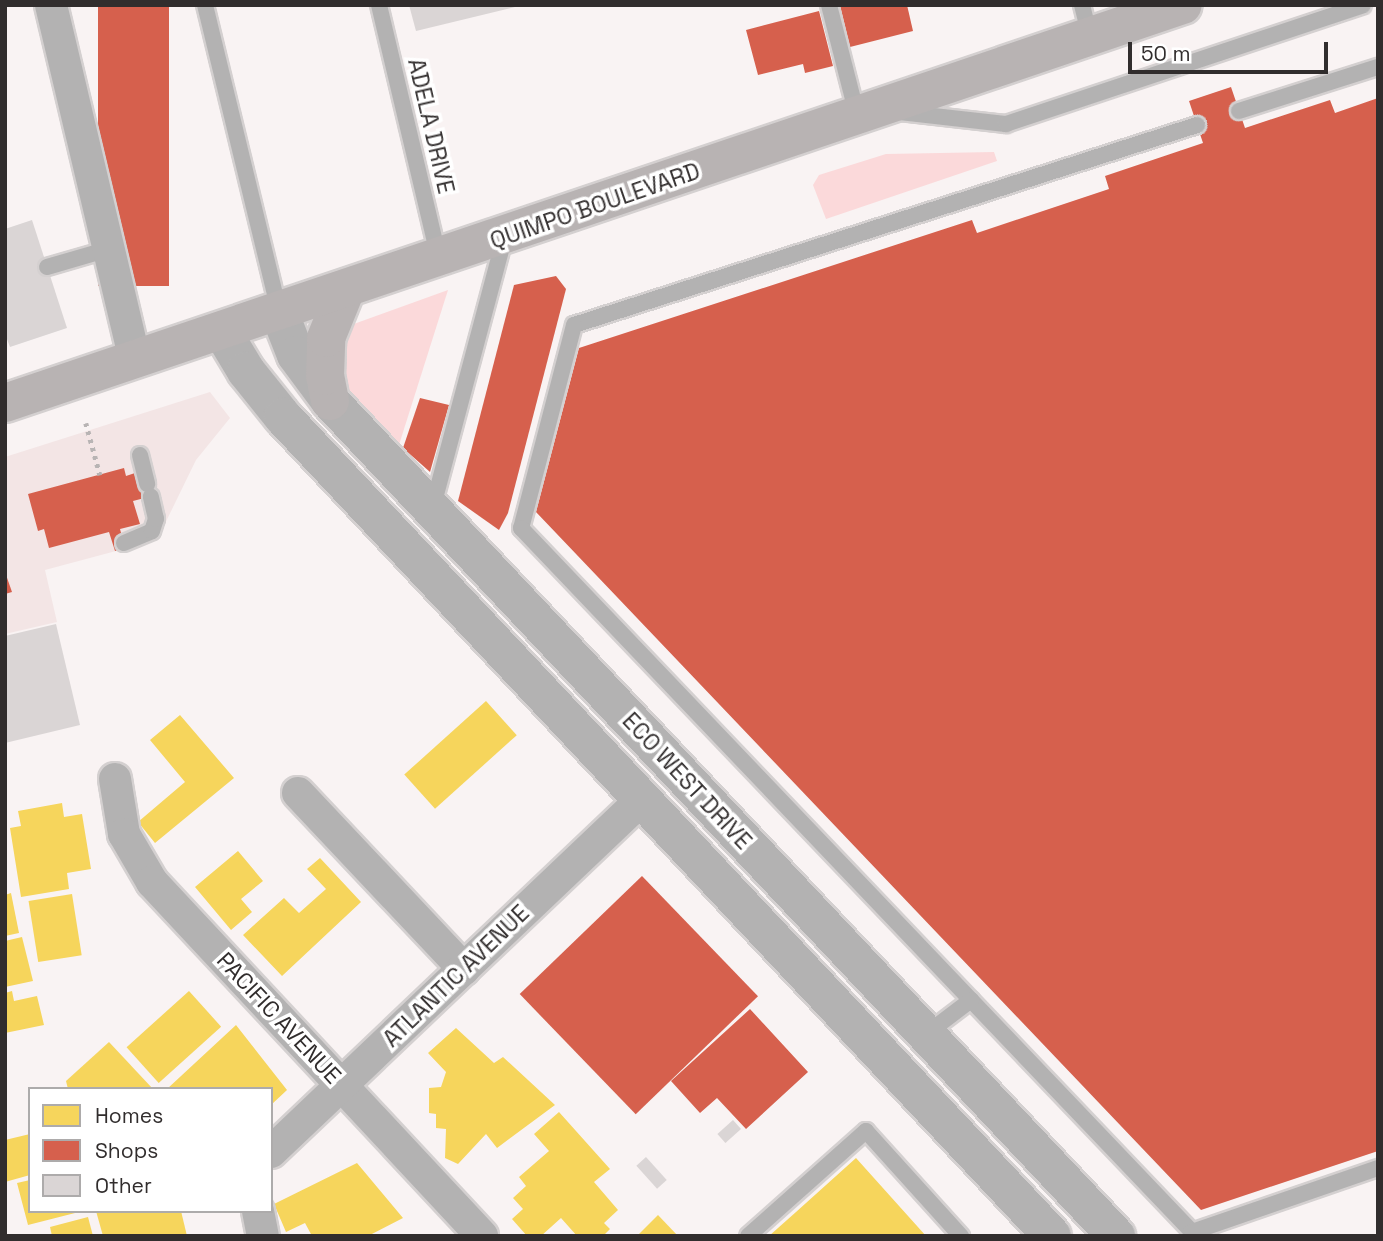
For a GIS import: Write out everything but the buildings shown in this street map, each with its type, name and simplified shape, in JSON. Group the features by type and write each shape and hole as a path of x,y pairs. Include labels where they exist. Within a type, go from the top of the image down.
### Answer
{"main road":[{"name":"QUIMPO BOULEVARD","path":"5,403 868,113 1086,21 1183,5"},
{"path":"330,401 325,376 326,338 346,289"}],"street":[{"path":"51,5 135,360"},
{"name":"ECO WEST DRIVE","path":"279,312 296,355 330,401 1116,1236"},
{"name":"ECO WEST DRIVE","path":"222,331 246,371 283,417 889,1066 1052,1236"},
{"path":"396,538 433,508"},
{"path":"641,800 675,768"},
{"name":"PACIFIC AVENUE","path":"115,779 124,834 140,866 482,1236"},
{"path":"298,793 464,969"},
{"name":"ATLANTIC AVENUE","path":"273,1150 641,800"},
{"path":"889,1066 924,1035"},
{"path":"258,1213 263,1236"}],"lane":[{"path":"205,5 279,312"},
{"name":"ADELA DRIVE","path":"379,5 439,258"},
{"path":"830,5 868,113 1006,124 1363,5"},
{"path":"1239,111 1378,66"},
{"path":"1197,125 575,325 522,527 1192,1231 1378,1168"},
{"path":"433,508 505,236"},
{"path":"47,267 108,249"},
{"path":"124,542 152,531 156,519 139,455"},
{"path":"924,1035 971,1000"},
{"path":"748,1236 866,1131 961,1236"}],"path":[{"path":"86,423 100,475"}],"shaded area":[{"path":"994,152 997,161 826,219 813,185 819,175 886,154"},
{"path":"448,290 398,448 348,394 338,347 351,325"},
{"path":"210,392 230,418 196,460 157,540 45,570 57,622 5,634 5,457"}]}
